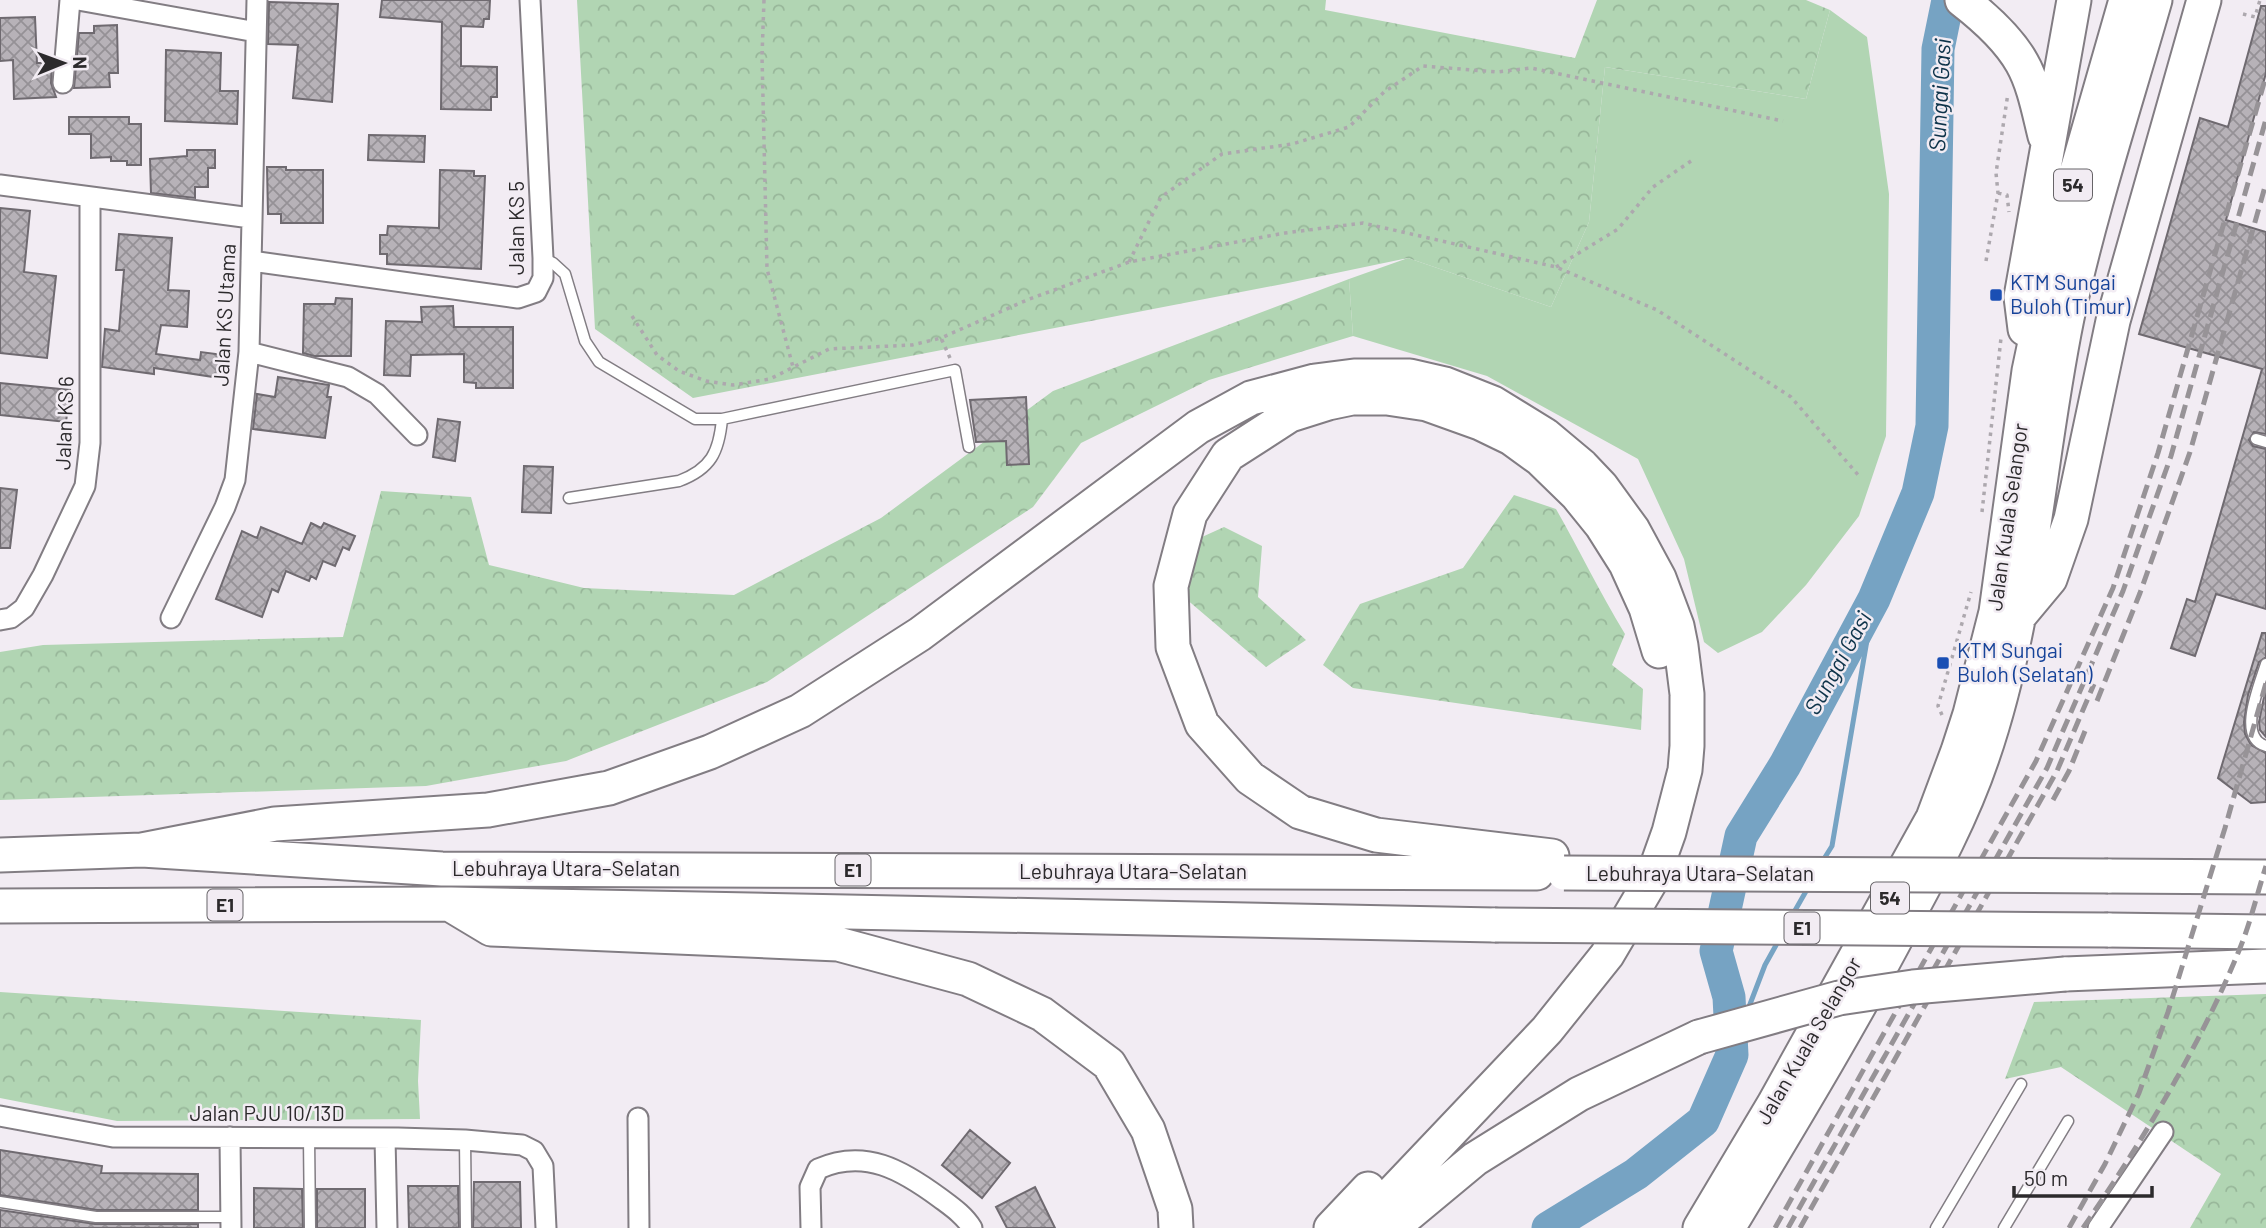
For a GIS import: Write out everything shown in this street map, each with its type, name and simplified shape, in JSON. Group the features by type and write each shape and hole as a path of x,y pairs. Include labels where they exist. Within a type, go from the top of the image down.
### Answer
{"highway":[{"path":"1963,0 1991,24 2022,63 2033,90 2047,145"},
{"path":"2029,372 2021,298 2074,0"},
{"name":"Jalan Kuala Selangor","path":"1700,1228 1781,1092 1933,818 1970,714 1996,612 2029,372 2060,230 2126,0"},
{"name":"Jalan Kuala Selangor","path":"1728,1228 1879,971 1956,826 1994,723 2020,615 2045,438 2068,317 2087,235 2155,0"},
{"path":"2020,615 2050,579 2071,519 2113,321 2202,0"},
{"path":"142,850 275,824 488,810 609,788 709,752 800,711 920,634 1198,426 1251,398 1315,381 1354,376 1410,376 1445,384 1493,403 1545,435 1601,486 1633,530 1659,578 1681,646 1687,694 1685,770 1669,832 1653,877 1607,955 1547,1030 1359,1228"},
{"path":"1331,1228 1503,1049 1583,958 1626,897 1664,763 1665,725 1661,662 1652,624 1633,578 1592,512 1559,476 1540,460 1511,438 1480,422 1427,404 1387,398 1352,398 1290,415 1228,455 1189,513 1171,586 1173,647 1202,724 1250,778 1300,812 1376,835 1558,865"},
{"name":"Lebuhraya Utara–Selatan","path":"0,855 142,850 442,869 1558,865 1699,874 2266,877"},
{"path":"451,904 491,929 838,944 968,979 1042,1014 1109,1064 1148,1130 1175,1209 1176,1228"},
{"name":"Lebuhraya Utara–Selatan","path":"0,906 451,904 1495,925 2266,932"},
{"path":"1392,1228 1475,1159 1579,1094 1699,1037 1839,998 1913,987 2065,974 2266,966"}],"street":[{"path":"63,83 70,0"},
{"path":"78,0 256,32"},
{"name":"Jalan KS Utama","path":"171,618 235,480 248,352 257,0"},
{"name":"Jalan KS 5","path":"251,261 518,298 536,292 543,278 543,258 530,0"},
{"path":"0,185 251,218"},
{"name":"Jalan KS 6","path":"0,620 11,618 23,608 43,575 85,486 90,443 90,197"},
{"path":"248,352 348,377 377,394 417,435"},
{"name":"Jalan PJU 10/13D","path":"0,1116 113,1137 385,1138 522,1145 534,1151 543,1166 546,1228"},
{"path":"638,1118 639,1228"},
{"path":"2098,1228 2163,1132"},
{"path":"230,1137 231,1222"},
{"path":"385,1138 387,1228"},
{"path":"810,1228 810,1187 818,1169 835,1162 876,1161 920,1183 966,1218 972,1228"}],"lane":[{"path":"543,258 565,274 585,341 599,362 695,419 722,419 955,370 969,447"},
{"path":"569,498 679,481 693,476 704,469 714,454 720,439 722,419"},
{"path":"2266,664 2250,723 2252,734 2266,746"},
{"path":"1936,1228 2021,1084"},
{"path":"2004,1228 2068,1121"},
{"path":"309,1137 310,1228"},
{"path":"465,1140 466,1228"},
{"path":"0,1202 96,1217 231,1222"}],"path":[{"path":"764,0 762,56 767,269 793,367"},
{"path":"2243,14 2255,17 2260,0"},
{"path":"1986,261 1998,193 1996,173 2007,94 2022,63"},
{"path":"1129,262 1161,197 1222,154 1292,144 1349,127 1384,92 1423,66 1497,72 1531,68 1783,121"},
{"path":"1556,267 1618,229 1653,187 1691,161"},
{"path":"1998,193 2007,195 2011,221"},
{"path":"632,316 657,355 680,371 706,381 733,385 770,379 829,349 912,345 941,338 1027,300 1129,262 1284,233 1363,223 1556,267 1657,310 1791,397 1859,476"},
{"path":"1981,520 2002,326"},
{"path":"941,338 955,370"},
{"path":"1943,718 1938,706 1972,588"}],"green space":[{"path":"577,0 1326,0 1325,10 1575,58 1597,0 1806,0 1830,10 1806,99 1605,67 1589,222 1551,307 1408,258 693,398 595,329"},
{"path":"1830,10 1867,37 1889,194 1886,436 1859,516 1806,585 1762,632 1718,653 1704,642 1684,559 1638,459 1487,376 1353,336 1349,279 1408,258 1551,307 1589,222 1605,67 1806,99"},
{"path":"1349,279 1353,336 1209,380 1081,443 1033,507 767,682 566,761 426,786 0,800 0,652 43,645 343,637 381,491 471,497 489,565 584,588 734,595 881,518 1053,391"},
{"path":"1514,495 1556,509 1625,634 1612,665 1643,689 1641,730 1353,688 1323,665 1360,604 1463,568"},
{"path":"1224,527 1262,546 1258,597 1306,640 1266,667 1185,598 1202,537"},
{"path":"0,992 421,1020 418,1081 420,1119 117,1121 0,1098"},
{"path":"2266,994 2266,1228 2190,1228 2221,1174 2061,1067 2005,1079 2034,1002"}],"building":[{"path":"382,0 490,0 489,19 484,19 483,27 461,26 461,66 497,67 497,97 491,97 491,110 441,109 442,22 380,17"},
{"path":"269,2 338,4 332,102 293,98 298,45 268,44"},
{"path":"2261,6 2266,6 2266,73 2226,220 2266,232 2266,434 2254,432 2249,440 2253,446 2266,449 2266,609 2216,594 2195,656 2171,648 2187,599 2195,602 2262,369 2139,334 2200,118 2228,127"},
{"path":"35,17 37,63 52,63 51,83 56,97 14,99 13,60 0,61 0,18"},
{"path":"117,25 118,73 109,73 110,87 74,88 79,33 94,33 94,26"},
{"path":"166,50 221,53 220,91 238,91 237,124 165,121"},
{"path":"69,117 129,117 129,124 141,124 141,165 127,165 127,161 111,161 111,157 91,158 91,134 69,134"},
{"path":"369,135 425,136 424,162 368,160"},
{"path":"187,150 215,150 215,168 208,168 208,187 195,187 195,198 151,193 150,159 187,156"},
{"path":"267,167 323,170 323,223 281,223 281,214 268,214"},
{"path":"440,170 474,171 474,176 485,176 481,269 387,264 387,254 380,254 380,235 387,235 388,226 439,228"},
{"path":"0,208 30,211 24,272 56,276 47,358 0,353"},
{"path":"119,234 172,238 168,290 189,291 187,327 161,325 156,354 200,360 201,352 224,355 220,378 154,368 154,374 102,367 105,329 119,331 124,270 116,270"},
{"path":"336,298 352,299 351,356 314,356 303,353 304,304 335,304"},
{"path":"453,306 454,327 513,327 513,388 476,388 476,383 464,382 464,354 411,355 410,376 384,375 386,321 422,322 421,307"},
{"path":"278,377 329,385 327,397 331,397 325,438 253,429 257,394 275,397"},
{"path":"0,383 70,390 66,422 0,415"},
{"path":"1026,397 1029,464 1007,465 1006,441 976,442 970,400"},
{"path":"438,419 460,422 455,461 433,457"},
{"path":"524,466 553,467 551,513 522,512"},
{"path":"0,488 17,490 10,548 0,548"},
{"path":"311,523 321,528 324,523 355,536 349,550 343,547 335,566 323,561 316,579 311,576 309,581 286,571 278,592 272,589 262,617 216,599 242,531 257,538 261,527 302,544"},
{"path":"2262,633 2266,633 2266,657 2259,662 2248,695 2244,722 2245,734 2251,745 2266,753 2266,802 2251,803 2218,778"},
{"path":"2266,687 2266,737 2260,730 2259,722"},
{"path":"970,1130 1010,1163 982,1198 942,1165"},
{"path":"0,1150 102,1166 101,1173 198,1174 198,1210 97,1210 0,1195"},
{"path":"474,1182 520,1182 521,1228 473,1228"},
{"path":"408,1186 458,1186 459,1228 409,1228"},
{"path":"1035,1187 1055,1228 1007,1228 996,1207"},
{"path":"254,1188 302,1189 303,1228 254,1228"},
{"path":"317,1189 365,1189 365,1228 317,1228"},
{"path":"0,1210 95,1224 198,1224 198,1228 0,1228"}],"waterway":[{"name":"Sungai Gasi","path":"1548,1228 1636,1174 1703,1121 1732,1055 1729,997 1716,951 1741,836 1785,765 1874,599 1918,493 1932,426 1938,49 1948,0"},
{"path":"1822,862 1832,846 1874,599"},
{"path":"1793,914 1809,886"},
{"path":"1747,1012 1765,965 1780,938"},
{"name":"Sungai Gasi","path":"1732,1055 1738,1038"}],"railway":[{"path":"1775,1228 2036,761 2113,588 2158,453 2266,76"},
{"path":"1788,1228 2047,768 2123,591 2171,456 2266,119"},
{"path":"2097,701 2140,593 2190,452 2266,183"},
{"path":"2069,1228 2105,1164 2139,1093 2168,1012 2225,828 2266,683"},
{"path":"1800,1228 2057,771 2094,684"},
{"path":"2053,800 2069,771 2085,731"},
{"path":"2083,1228 2147,1129 2206,1024 2250,921 2266,866"}],"place":[{"name":"KTM Sungai Buloh (Timur)","path":"1996,295"},
{"name":"KTM Sungai Buloh (Selatan)","path":"1943,663"}]}
